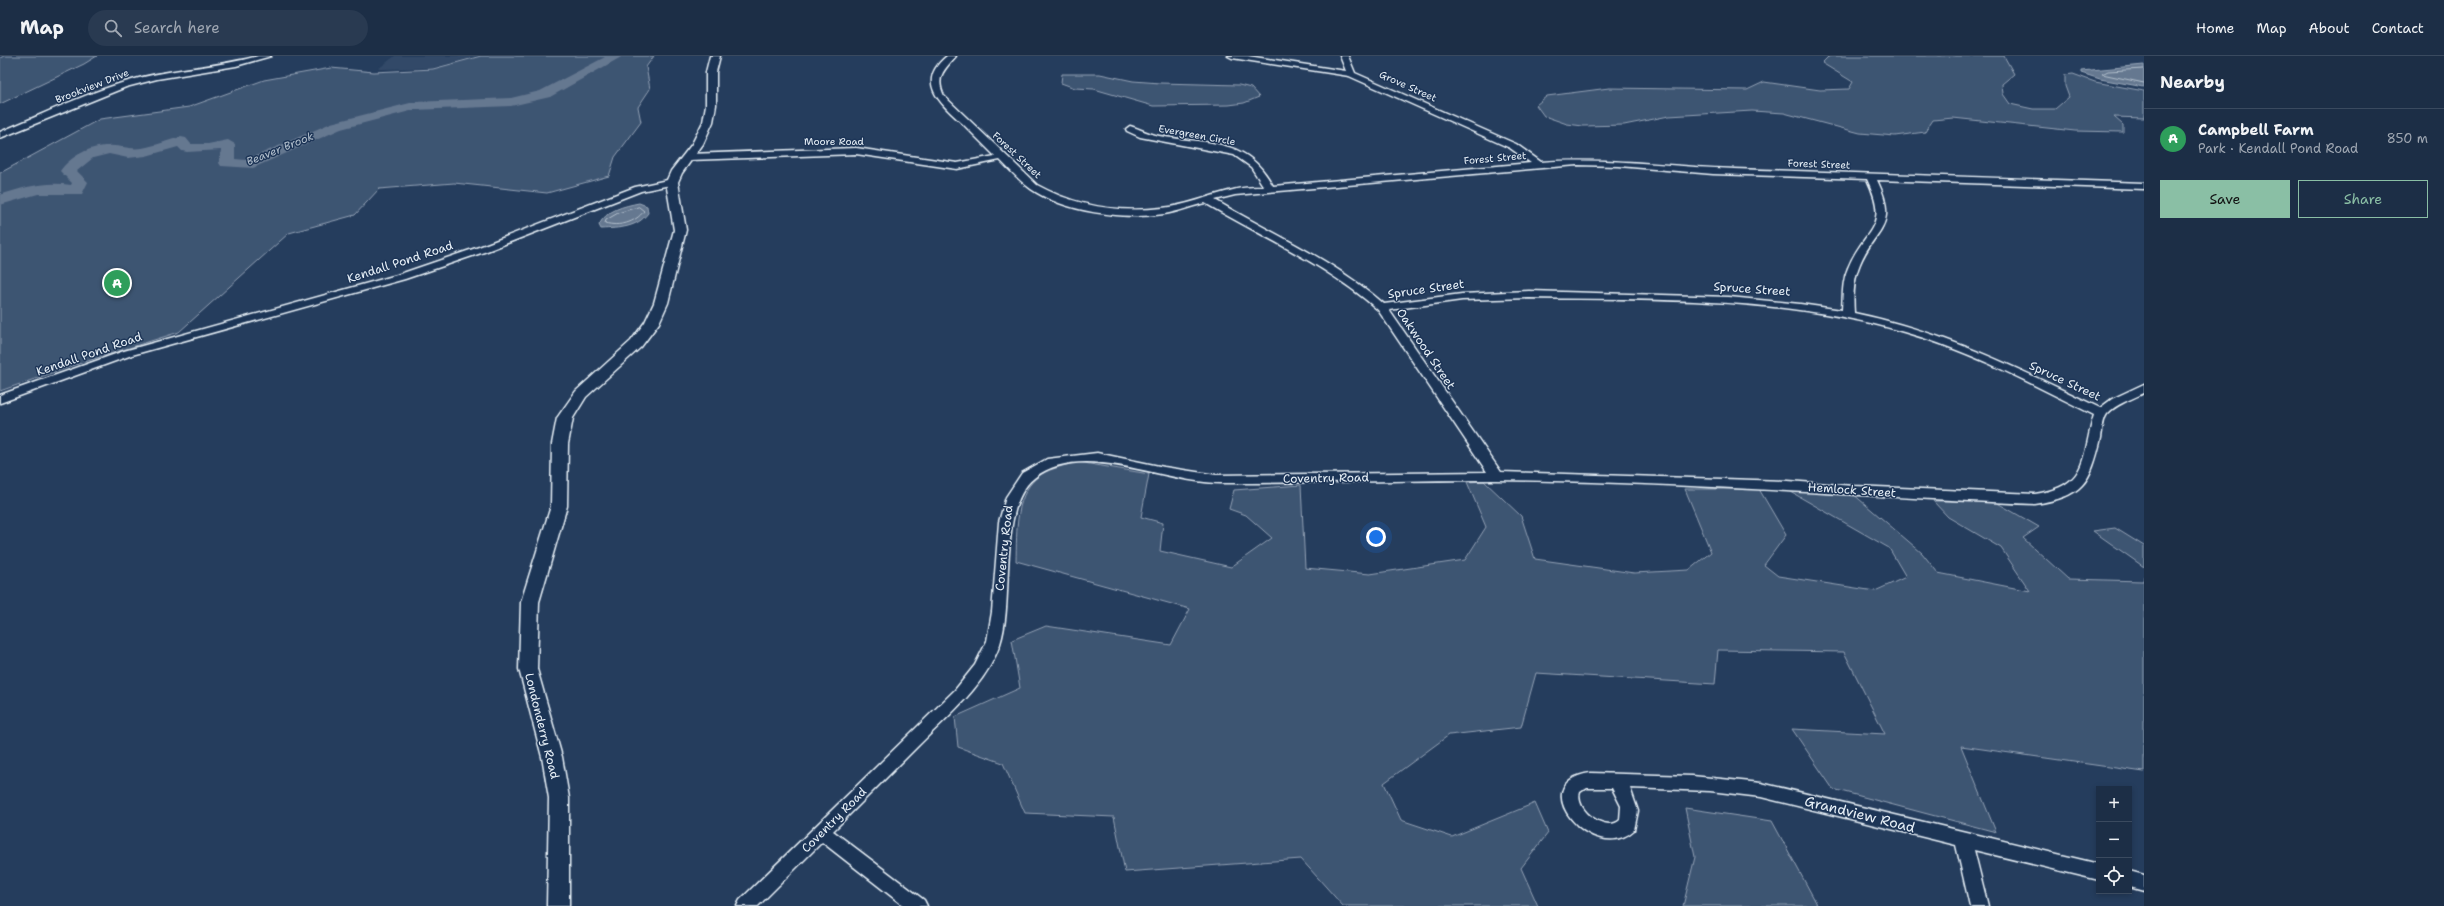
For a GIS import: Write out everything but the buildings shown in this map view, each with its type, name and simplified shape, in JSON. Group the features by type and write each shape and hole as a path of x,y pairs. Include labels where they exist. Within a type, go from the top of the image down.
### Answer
{"street":[{"name":"Brookview Drive","path":"0,135 102,93 140,80 238,64 267,56"},
{"path":"672,182 678,169 699,143 709,121 712,104 710,74 715,56"},
{"name":"Forest Street","path":"952,56 936,73 934,80 935,88 945,103 1034,187 1048,195 1081,207 1108,211 1142,212 1182,207 1226,193 1269,188 1540,165 1598,162 1712,171 2144,186"},
{"name":"Grove Street","path":"1232,56 1351,74 1513,146 1540,165"},
{"path":"1344,56 1351,74"},
{"name":"Evergreen Circle","path":"1130,129 1149,138 1216,148 1243,155 1257,168 1269,188"},
{"name":"Moore Road","path":"689,156 856,151 957,166 1002,157"},
{"path":"1848,314 1847,288 1849,278 1855,263 1881,223 1882,203 1871,177"},
{"name":"Kendall Pond Road","path":"0,399 128,353 401,277 482,249 624,193 672,182"},
{"name":"Londonderry Road","path":"558,906 559,798 552,757 528,669 530,602 559,506 560,444 565,418 574,402 588,386 642,337 652,324 661,303 680,230 680,219 672,182"},
{"name":"Oakwood Street","path":"1207,200 1338,272 1382,308 1497,476"},
{"name":"Spruce Street","path":"1382,308 1442,299 1505,295 1786,304 1848,314 1909,329 1961,347 2101,413"},
{"path":"2101,413 2116,402 2144,388"},
{"name":"Hemlock Street","path":"1497,476 1788,485 1967,497 2048,498 2066,491 2087,471 2101,413"},
{"name":"Coventry Road","path":"746,906 960,694 984,662 996,630 1008,505 1018,485 1038,469 1065,459 1088,457 1112,459 1183,476 1216,479 1497,476"},
{"name":"Grandview Road","path":"1617,781 1703,782 1741,786 2096,871"},
{"path":"822,832 918,906"},
{"path":"1963,839 1979,906"},
{"path":"2132,880 2144,883"}],"shaded area":[{"path":"4,56 97,56 84,64 0,104 0,58"},
{"path":"395,56 477,56 433,68 378,69"},
{"path":"481,56 654,56 646,67 650,89 638,107 641,122 615,157 609,176 547,193 454,183 379,189 355,215 289,233 179,332 72,366 0,391 0,173 100,119 189,107 264,80 331,68 374,72 433,69"},
{"path":"2004,56 2014,74 2002,84 2003,94 2010,104 2033,109 2055,109 2069,97 2065,86 2065,75 2073,74 2095,82 2144,91 2144,118 2114,117 2123,125 2123,132 2075,131 1953,118 1933,120 1925,132 1895,136 1860,133 1784,113 1752,111 1669,116 1624,125 1583,126 1567,124 1544,116 1536,105 1547,96 1609,88 1747,90 1764,82 1820,90 1849,89 1853,82 1822,63 1828,57"},
{"path":"1062,74 1100,74 1133,81 1160,83 1239,85 1251,88 1259,97 1244,103 1229,105 1153,106 1094,89 1075,88 1061,83"},
{"path":"1078,462 1149,474 1141,517 1163,523 1160,551 1231,567 1272,538 1246,515 1229,509 1234,490 1301,485 1305,568 1370,574 1465,560 1486,527 1467,482 1484,481 1521,516 1535,559 1634,573 1689,570 1711,552 1685,489 1759,489 1786,535 1764,565 1778,576 1875,591 1906,577 1889,548 1784,488 1852,493 1922,553 1938,573 2030,591 2001,548 1948,517 1933,501 1994,501 2039,527 2023,538 2068,579 2143,581 2144,576 2144,772 1961,746 1996,832 1833,789 1792,729 1885,734 1844,652 1718,650 1715,684 1536,673 1521,727 1449,735 1384,783 1401,820 1452,837 1535,803 1548,833 1521,868 1538,906 1343,906 1301,859 1125,872 1114,817 1025,813 1003,763 958,747 955,717 1020,688 1012,640 1046,626 1171,645 1190,609 1016,561 1017,525 1022,501 1026,491 1033,481 1042,474 1055,468"},
{"path":"2115,528 2144,546 2144,567 2093,531"},
{"path":"1685,808 1772,821 1818,906 1683,906 1695,857"}],"water":[{"path":"2144,65 2144,87 2100,79 2081,73 2081,71"},
{"path":"639,203 647,206 648,213 639,222 627,226 601,229 599,225 611,212 622,207"}],"waterway":[{"name":"Beaver Brook","path":"0,200 29,191 47,188 77,191 80,182 68,171 88,154 109,150 128,154 146,152 181,141 187,148 208,148 228,144 229,155 226,163 248,165 336,126 414,106 511,102 545,94 617,56"}],"place":[{"name":"Campbell Farm","path":"117,283"}]}
